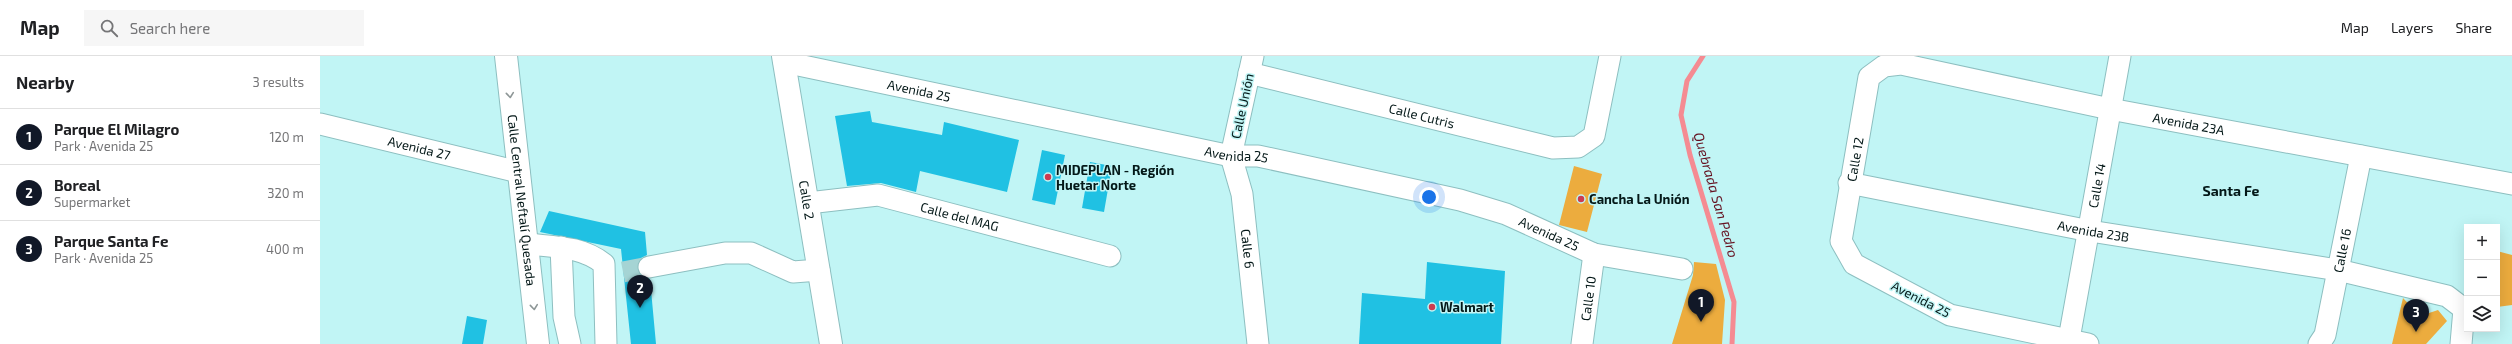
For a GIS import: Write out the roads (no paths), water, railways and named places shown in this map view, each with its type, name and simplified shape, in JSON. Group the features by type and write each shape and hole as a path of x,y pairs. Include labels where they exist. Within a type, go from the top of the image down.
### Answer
{"main road":[{"name":"Calle Central Neftalí Quesada","path":"506,56 528,244 537,339"},
{"name":"Calle 2","path":"784,59 831,344"}],"street":[{"name":"Calle Cutris","path":"1251,64 1553,148 1578,146 1594,136 1610,56"},
{"name":"Calle 14","path":"2078,342 2090,231 2120,56"},
{"name":"Avenida 25","path":"784,59 1231,156 1258,156 1460,200 1506,214 1594,254 1682,269"},
{"name":"Calle Unión","path":"1231,156 1251,64"},
{"name":"Avenida 23A","path":"1869,77 1884,66 1901,64 2110,109 2512,184"},
{"name":"Calle 12","path":"1841,241 1869,77"},
{"name":"Avenida 27","path":"320,124 519,172"},
{"name":"Calle 6","path":"1231,156 1242,194 1252,271 1258,344"},
{"name":"Calle 16","path":"2319,344 2325,334 2361,156"},
{"name":"Avenida 23B","path":"1850,183 2090,231 2338,270"},
{"name":"Calle del MAG","path":"808,203 878,195 1110,256"},
{"name":"Avenida 25","path":"1841,241 1854,264 1950,316 2078,342"},
{"path":"528,244 561,247 592,254 614,274 606,344"},
{"path":"537,339 569,341 564,317 561,247"},
{"path":"649,267 725,253 751,253 793,272 819,270"},
{"name":"Calle 10","path":"1582,344 1594,254"},
{"path":"2338,270 2447,296 2464,309 2461,344"}],"waterway":[{"name":"Quebrada San Pedro","path":"1703,56 1687,81 1681,115 1690,155 1734,302 1732,344"}],"tunnel":[{"path":"623,272 649,267"}],"place":[{"name":"MIDEPLAN - Región Huetar Norte","path":"1048,177"},
{"name":"Cancha La Unión","path":"1581,199"},
{"name":"Walmart","path":"1432,307"},
{"name":"Boreal","path":"640,308"},
{"name":"Parque El Milagro","path":"1701,322"},
{"name":"Parque Santa Fe","path":"2416,332"}],"district":[{"name":"Santa Fe","path":"2231,191"}]}
